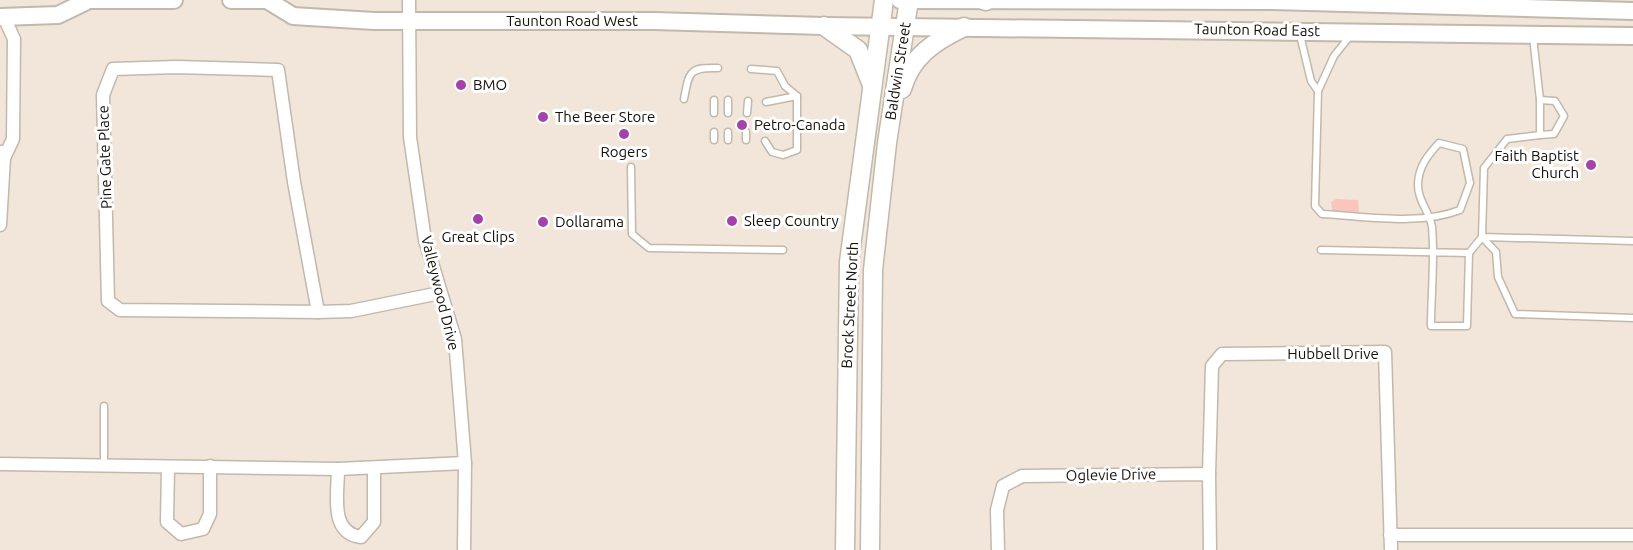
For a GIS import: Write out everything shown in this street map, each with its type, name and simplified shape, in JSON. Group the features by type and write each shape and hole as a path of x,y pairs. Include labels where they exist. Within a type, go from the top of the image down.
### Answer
{"main road":[{"path":"1,20 58,15 82,1 174,0"},
{"name":"Taunton Road West","path":"231,0 268,0 293,16 409,21 654,21 881,26"},
{"name":"Baldwin Street","path":"881,26 884,0"},
{"name":"Taunton Road East","path":"900,0 1511,4 1633,11"},
{"name":"Baldwin Street","path":"887,143 909,0"},
{"path":"824,26 858,50 873,88"},
{"name":"Taunton Road East","path":"881,26 1633,36"},
{"name":"Brock Street North","path":"845,550 849,262 881,26"},
{"path":"887,143 904,81 914,62 927,47 964,27"},
{"name":"Brock Street North","path":"870,550 873,270 887,143"}],"street":[{"name":"Valleywood Drive","path":"409,0 410,136 425,240 455,339 465,463 464,550"},
{"path":"0,225 2,154 13,139 14,39 1,20"},
{"name":"Pine Gate Place","path":"318,312 294,182 278,70 176,67 113,69 103,95 108,301 120,310 318,312 351,311 440,293"},
{"name":"Hubbell Drive","path":"1209,474 1212,366 1222,354 1385,352 1390,535"},
{"path":"0,464 374,469 465,463"},
{"path":"168,467 167,522 181,534 203,529 210,514 210,466"},
{"path":"338,469 338,517 341,528 349,535 361,537 374,522 374,469"},
{"path":"1209,474 1210,550"},
{"name":"Oglevie Drive","path":"998,550 997,510 1003,486 1022,476 1209,474"},
{"path":"1390,550 1390,535 1633,535"}],"lane":[{"path":"1299,31 1311,81 1318,91"},
{"path":"1354,32 1334,57 1318,91 1315,206 1322,214 1429,217 1444,216 1460,210 1470,183 1463,149 1439,143 1424,159 1418,184 1421,203 1429,217 1432,252 1431,326 1467,327 1468,253 1482,237 1484,168 1507,139 1554,134 1564,116 1555,101 1540,100"},
{"path":"1533,33 1540,100 1540,135"},
{"path":"684,99 692,71 697,68 718,68"},
{"path":"751,69 777,71 785,86 797,96"},
{"path":"766,102 797,96"},
{"path":"765,141 772,152 783,155 797,150 797,96"},
{"path":"714,100 714,113"},
{"path":"728,100 728,113"},
{"path":"747,113 748,100"},
{"path":"714,132 714,140"},
{"path":"728,132 728,140"},
{"path":"746,132 746,140"},
{"path":"631,167 632,234 649,248 783,250"},
{"path":"1482,237 1633,241"},
{"path":"1482,237 1496,252 1498,277 1515,314 1633,318"},
{"path":"1321,250 1468,253"},
{"path":"104,405 104,466"}],"shaded area":[{"path":"1336,199 1358,200 1359,212 1355,215 1333,212 1331,202"}],"place":[{"name":"BMO","path":"461,85"},
{"name":"The Beer Store","path":"543,117"},
{"name":"Petro-Canada","path":"742,125"},
{"name":"Rogers","path":"624,134"},
{"name":"Faith Baptist Church","path":"1591,165"},
{"name":"Great Clips","path":"478,219"},
{"name":"Sleep Country","path":"732,221"},
{"name":"Dollarama","path":"543,222"}]}
